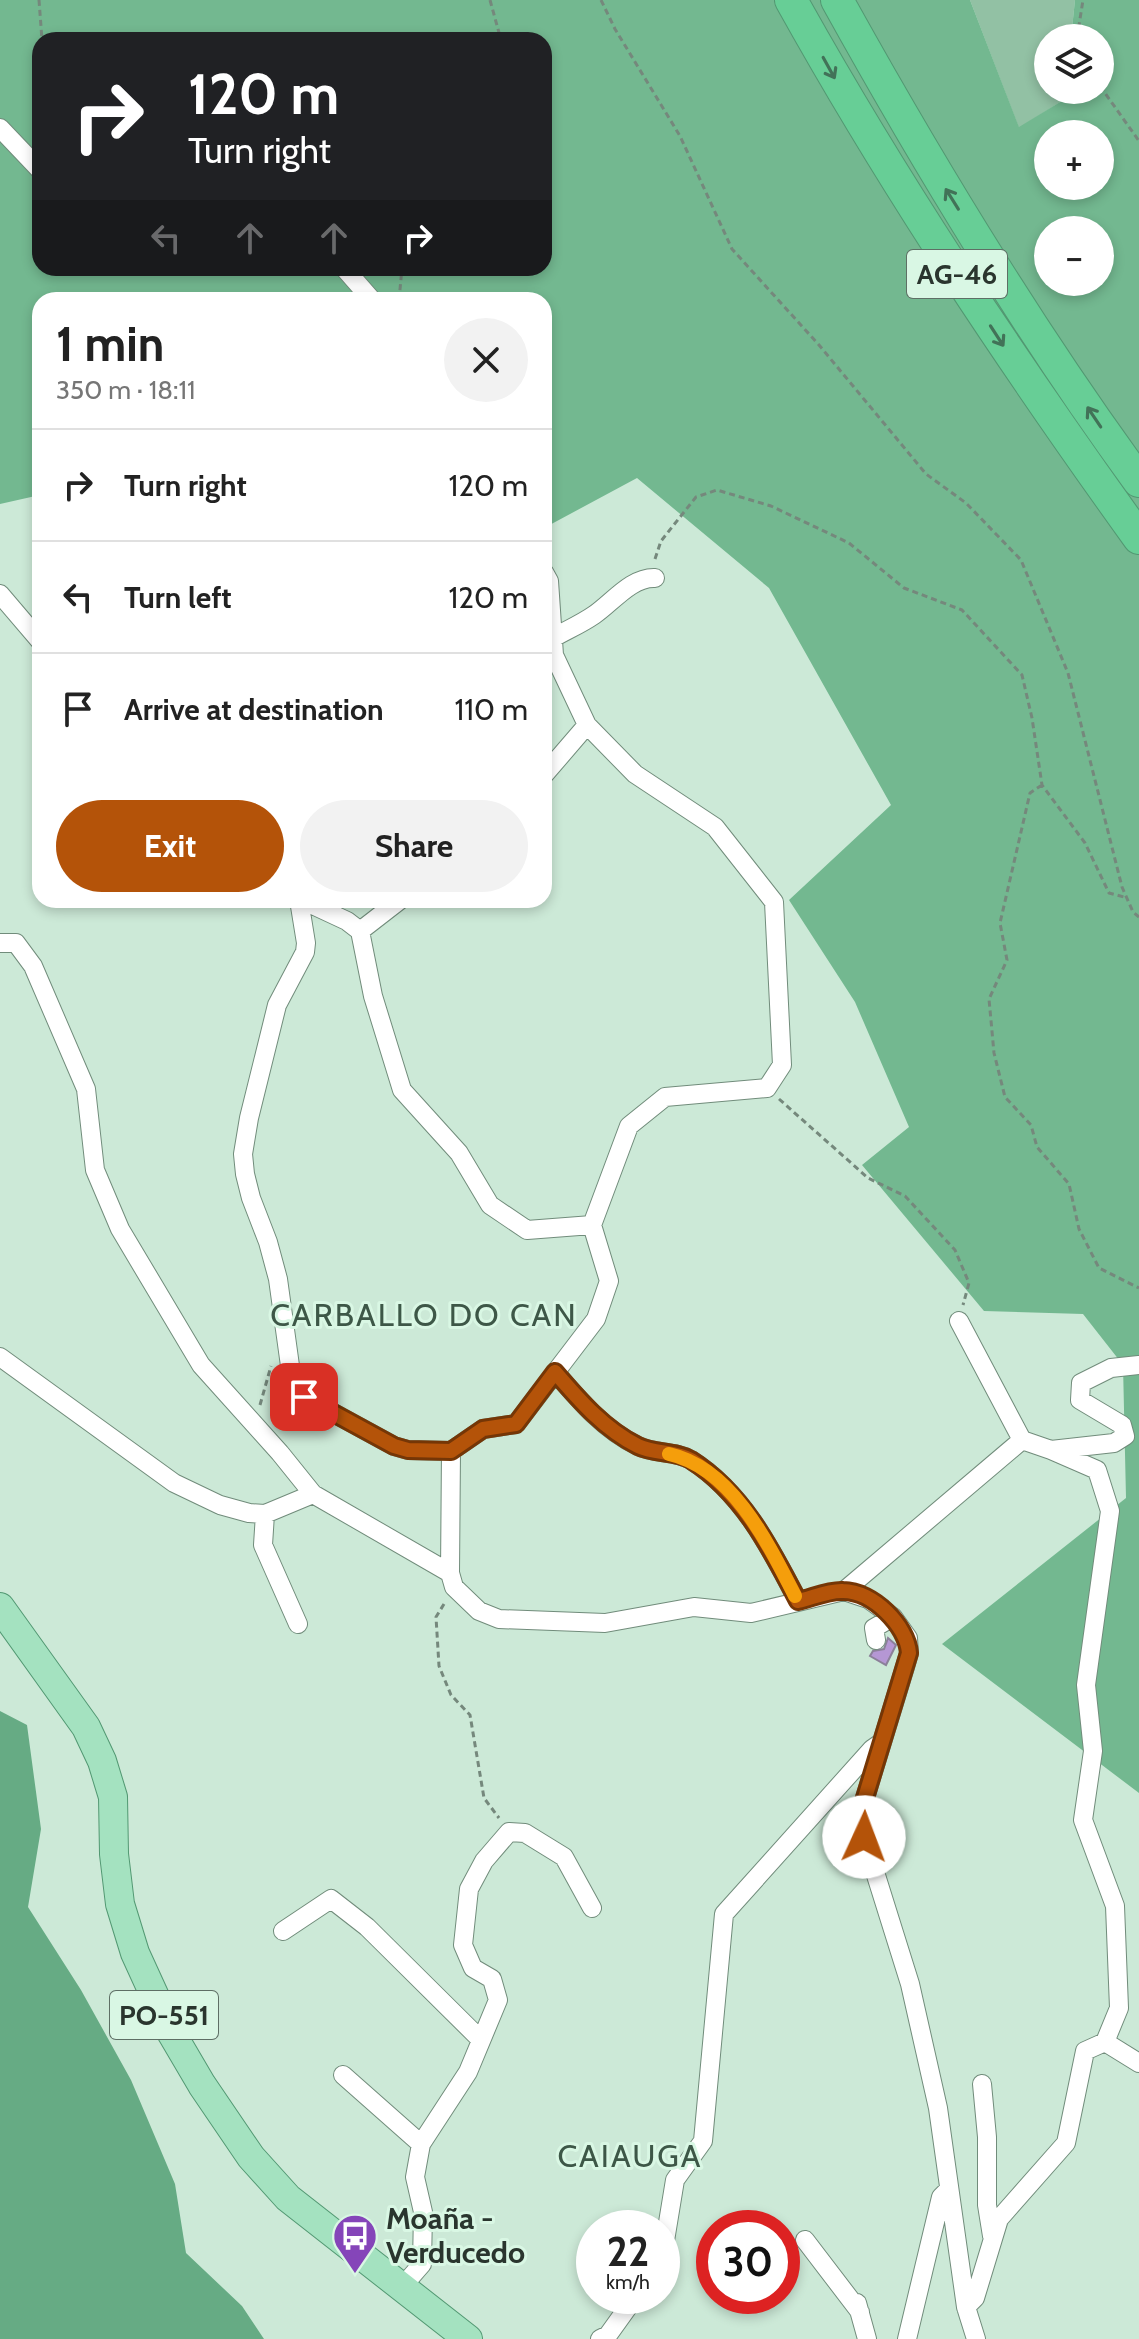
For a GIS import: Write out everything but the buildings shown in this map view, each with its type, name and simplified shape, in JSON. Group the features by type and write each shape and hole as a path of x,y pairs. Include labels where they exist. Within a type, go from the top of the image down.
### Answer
{"highway":[{"name":"AG-46","path":"791,0 834,78 1008,354 1139,538"},
{"name":"AG-46","path":"837,0 912,134 1028,320 1139,481"}],"main road":[{"name":"PO-551","path":"0,1607 86,1727 102,1761 113,1797 114,1854 124,1916 135,1953 172,2034 202,2085 251,2157 288,2198 468,2339"}],"street":[{"path":"0,128 32,162"},
{"path":"351,276 365,292"},
{"path":"553,638 594,615 623,591 652,578"},
{"path":"0,594 32,632"},
{"path":"302,908 305,952 277,1005 243,1154 248,1186 278,1279 291,1373 304,1397 394,1446 408,1450 451,1451 483,1429 516,1424 596,1319 609,1281 592,1225 629,1126 665,1097 767,1088 782,1065 774,902 715,827 635,774 587,725 554,655 552,624"},
{"path":"552,766 587,725"},
{"path":"319,908 347,921 360,931 373,996 402,1090 459,1153 490,1205 527,1230 592,1225"},
{"path":"360,931 390,908"},
{"path":"0,943 16,943 33,966 86,1089 95,1170 120,1229 201,1365 313,1494 452,1580 479,1611 499,1619 605,1623 694,1607 751,1613 844,1591 1022,1440"},
{"path":"959,1321 1022,1440 1097,1470 1110,1511 1086,1685 1093,1751 1083,1820 1115,1906 1119,2008 1105,2042 1085,2051 1066,2143 999,2219 975,2298 966,2307"},
{"path":"0,1357 174,1483 220,1505 265,1514 313,1494"},
{"path":"1051,1450 1114,1443 1125,1436 1122,1425 1080,1400 1081,1383 1111,1368 1139,1365"},
{"path":"555,1372 588,1411 638,1447 689,1459 733,1494 767,1542 798,1601"},
{"path":"451,1451 452,1580"},
{"path":"265,1514 263,1545 298,1624"},
{"path":"844,1591 868,1599 893,1617 908,1638 909,1653 861,1811 864,1837 910,1984 938,2108 966,2307 976,2339"},
{"path":"876,1640 874,1628 893,1617"},
{"path":"670,2210 675,2180 703,2141 724,1914 872,1749 882,1742"},
{"path":"402,2287 422,2264 423,2212 415,2177 421,2144 468,2072 498,2000 492,1979 473,1968 463,1945 469,1889 484,1861 509,1832 525,1833 564,1857 592,1908"},
{"path":"283,1931 331,1899 367,1927 481,2040"},
{"path":"1105,2042 1139,2063"},
{"path":"343,2075 421,2144"},
{"path":"982,2084 987,2137 987,2205 993,2239"},
{"path":"907,2339 941,2197 949,2189"},
{"path":"805,2240 860,2312"},
{"path":"853,2287 867,2339"},
{"path":"600,2339 608,2335 623,2314"}],"path":[{"path":"39,0 41,32"},
{"path":"490,0 499,32"},
{"path":"601,0 615,29 680,136 732,249 819,345 926,474 966,503 1021,560 1068,673 1126,898 1139,917"},
{"path":"1079,24 1083,0"},
{"path":"1113,104 1139,141"},
{"path":"652,578 661,541 696,497 717,490 771,506 849,543 904,588 962,610 1022,675 1042,785 1085,843 1109,893 1126,898"},
{"path":"1042,785 1030,793 1000,923 1007,960 989,999 994,1053 1005,1097 1031,1125 1037,1147 1069,1184 1079,1229 1099,1268 1139,1288"},
{"path":"767,1088 868,1178 905,1196 955,1250 969,1283 959,1321"},
{"path":"254,1424 273,1356"},
{"path":"452,1580 436,1617 439,1666 451,1695 470,1715 484,1798 509,1832"}],"shaded area":[{"path":"0,0 970,0 1019,127 1057,104 1114,104 1114,24 1072,24 1075,0 1139,0 1139,1793 942,1644 1126,1498 1123,1365 1083,1314 984,1311 862,1165 909,1127 855,1002 789,900 891,805 769,588 637,478 552,524 552,292 32,292 32,497 0,504"},
{"path":"970,0 1075,0 1072,24 1034,24 1034,104 1057,104 1019,128"},
{"path":"0,1711 27,1725 41,1829 28,1907 81,1990 131,2080 175,2184 186,2253 242,2306 264,2339 0,2339"}],"slow traffic":[{"path":"669,1454 689,1459 733,1494 767,1542 795,1596"}],"place":[{"name":"Moaña - Verducedo","path":"355,2275"}],"district":[{"name":"CARBALLO DO CAN","path":"424,1315"},
{"name":"CAIAUGA","path":"630,2156"}],"route":[{"path":"304,1397 394,1446 408,1450 451,1451 483,1429 516,1424 555,1372 588,1411 638,1447 689,1459 733,1494 767,1542 798,1601 844,1591 868,1599 893,1617 908,1638 909,1653 861,1811 864,1837"}]}
